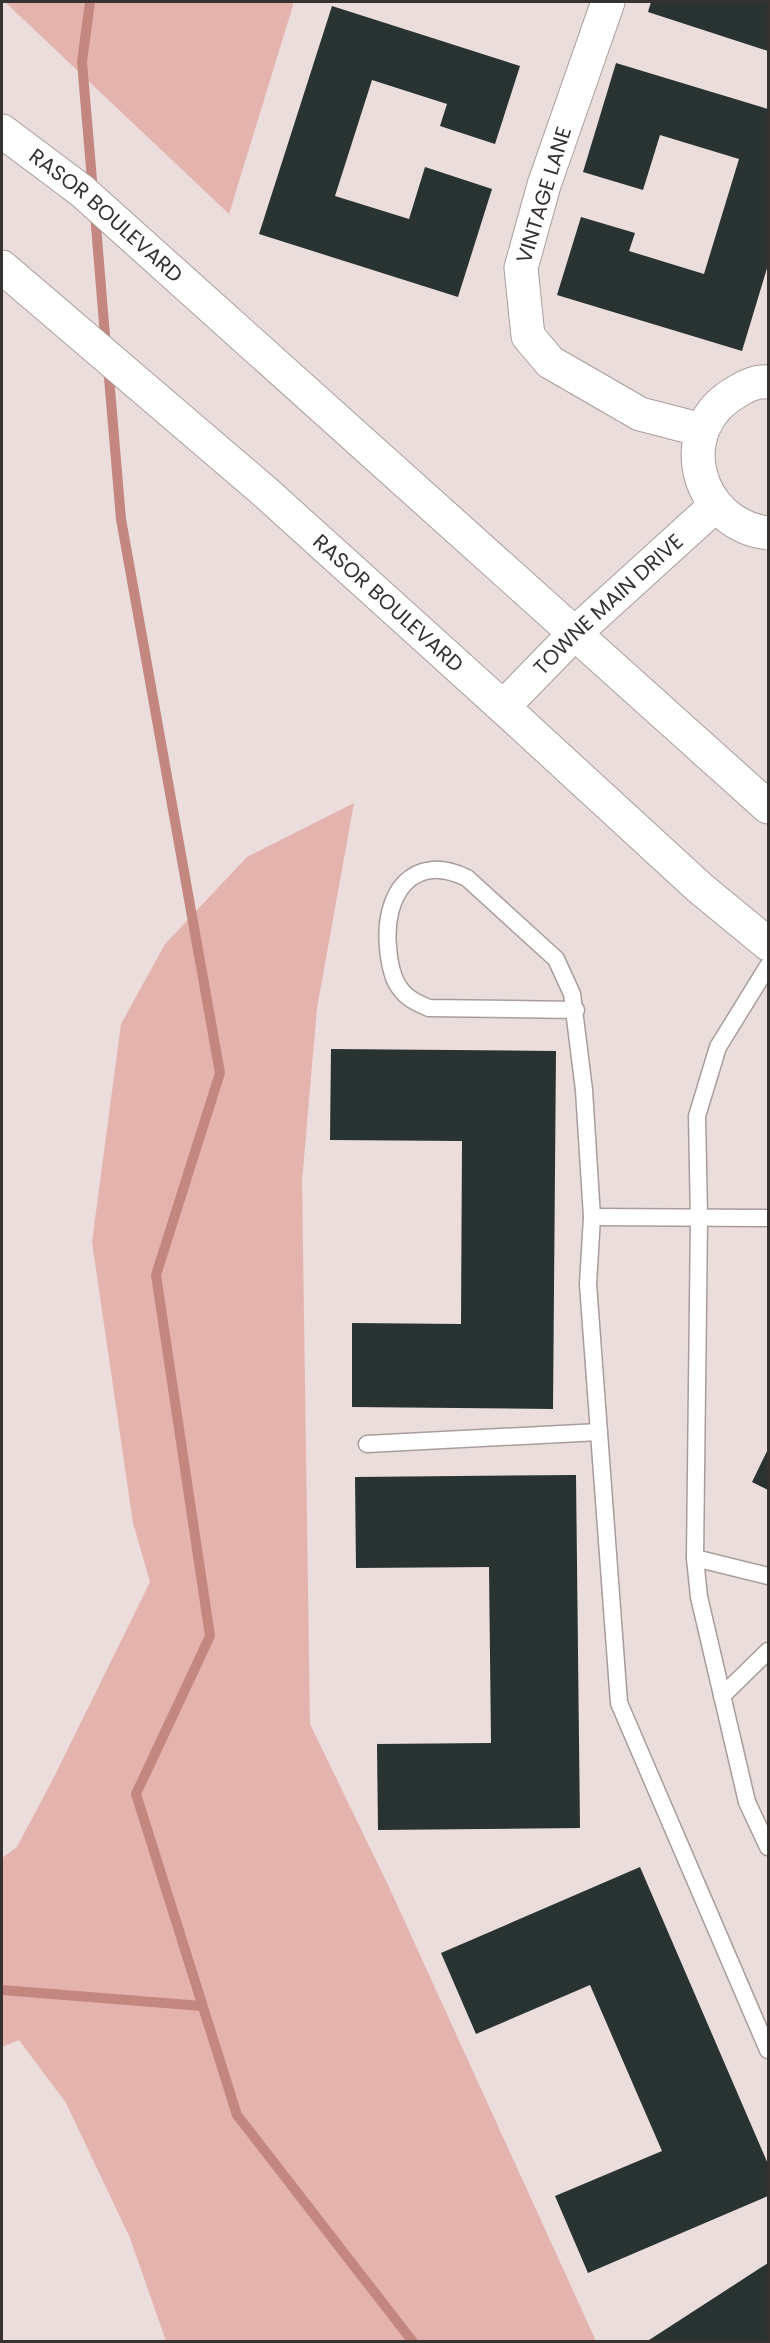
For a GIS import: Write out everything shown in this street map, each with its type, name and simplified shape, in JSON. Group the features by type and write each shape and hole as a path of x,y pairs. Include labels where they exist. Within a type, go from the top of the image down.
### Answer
{"main road":[{"name":"VINTAGE LANE","path":"608,2 544,185 521,268 528,336 550,362 640,414 702,430"},
{"name":"RASOR BOULEVARD","path":"2,131 82,191 768,807"},
{"name":"RASOR BOULEVARD","path":"2,267 264,491 700,888 768,944"},
{"path":"768,382 743,387 728,396 710,414 702,430 698,447 699,473 715,506 736,523 752,530 768,533"},
{"name":"TOWNE MAIN DRIVE","path":"503,707 574,634 715,506"}],"lane":[{"path":"576,1010 429,1008 411,1000 398,986 389,960 387,940 387,916 392,900 401,885 417,875 433,870 451,870 467,878 556,959 567,980 576,1010 584,1090 592,1216 588,1284 619,1703 768,2050"},
{"path":"768,966 718,1047 697,1116 699,1218 695,1558 699,1597 747,1802 768,1847"},
{"path":"592,1216 768,1218"},
{"path":"367,1444 599,1432"},
{"path":"695,1558 768,1576"},
{"path":"722,1696 768,1651"}],"shaded area":[{"path":"5,2 294,2 229,214"},
{"path":"354,803 317,1008 302,1181 310,1724 389,1887 596,2341 166,2341 130,2238 66,2103 19,2040 2,2047 2,1858 17,1847 150,1582 133,1523 92,1242 121,1024 165,944 247,857"}],"building":[{"path":"651,2 768,2 768,51 648,12"},
{"path":"332,6 520,66 495,144 440,126 447,104 372,80 335,196 409,219 425,167 492,189 458,297 259,234"},
{"path":"616,63 768,109 768,265 742,351 557,295 581,217 635,233 629,251 704,274 739,159 660,135 643,190 583,172"},
{"path":"331,1049 556,1051 553,1409 352,1407 352,1323 461,1324 462,1141 330,1140"},
{"path":"768,1449 768,1490 752,1482"},
{"path":"576,1475 580,1828 378,1830 377,1744 491,1743 489,1567 356,1568 355,1477"},
{"path":"640,1867 768,2164 768,2196 588,2273 555,2196 662,2151 590,1985 476,2034 441,1953"},
{"path":"768,2263 768,2342 646,2342"}],"waterway":[{"path":"90,2 82,62 93,192"},
{"path":"95,214 106,348"},
{"path":"108,366 121,519 220,1073 156,1275 210,1636 136,1794 237,2115 413,2342"},
{"path":"2,1990 202,2006"}]}
